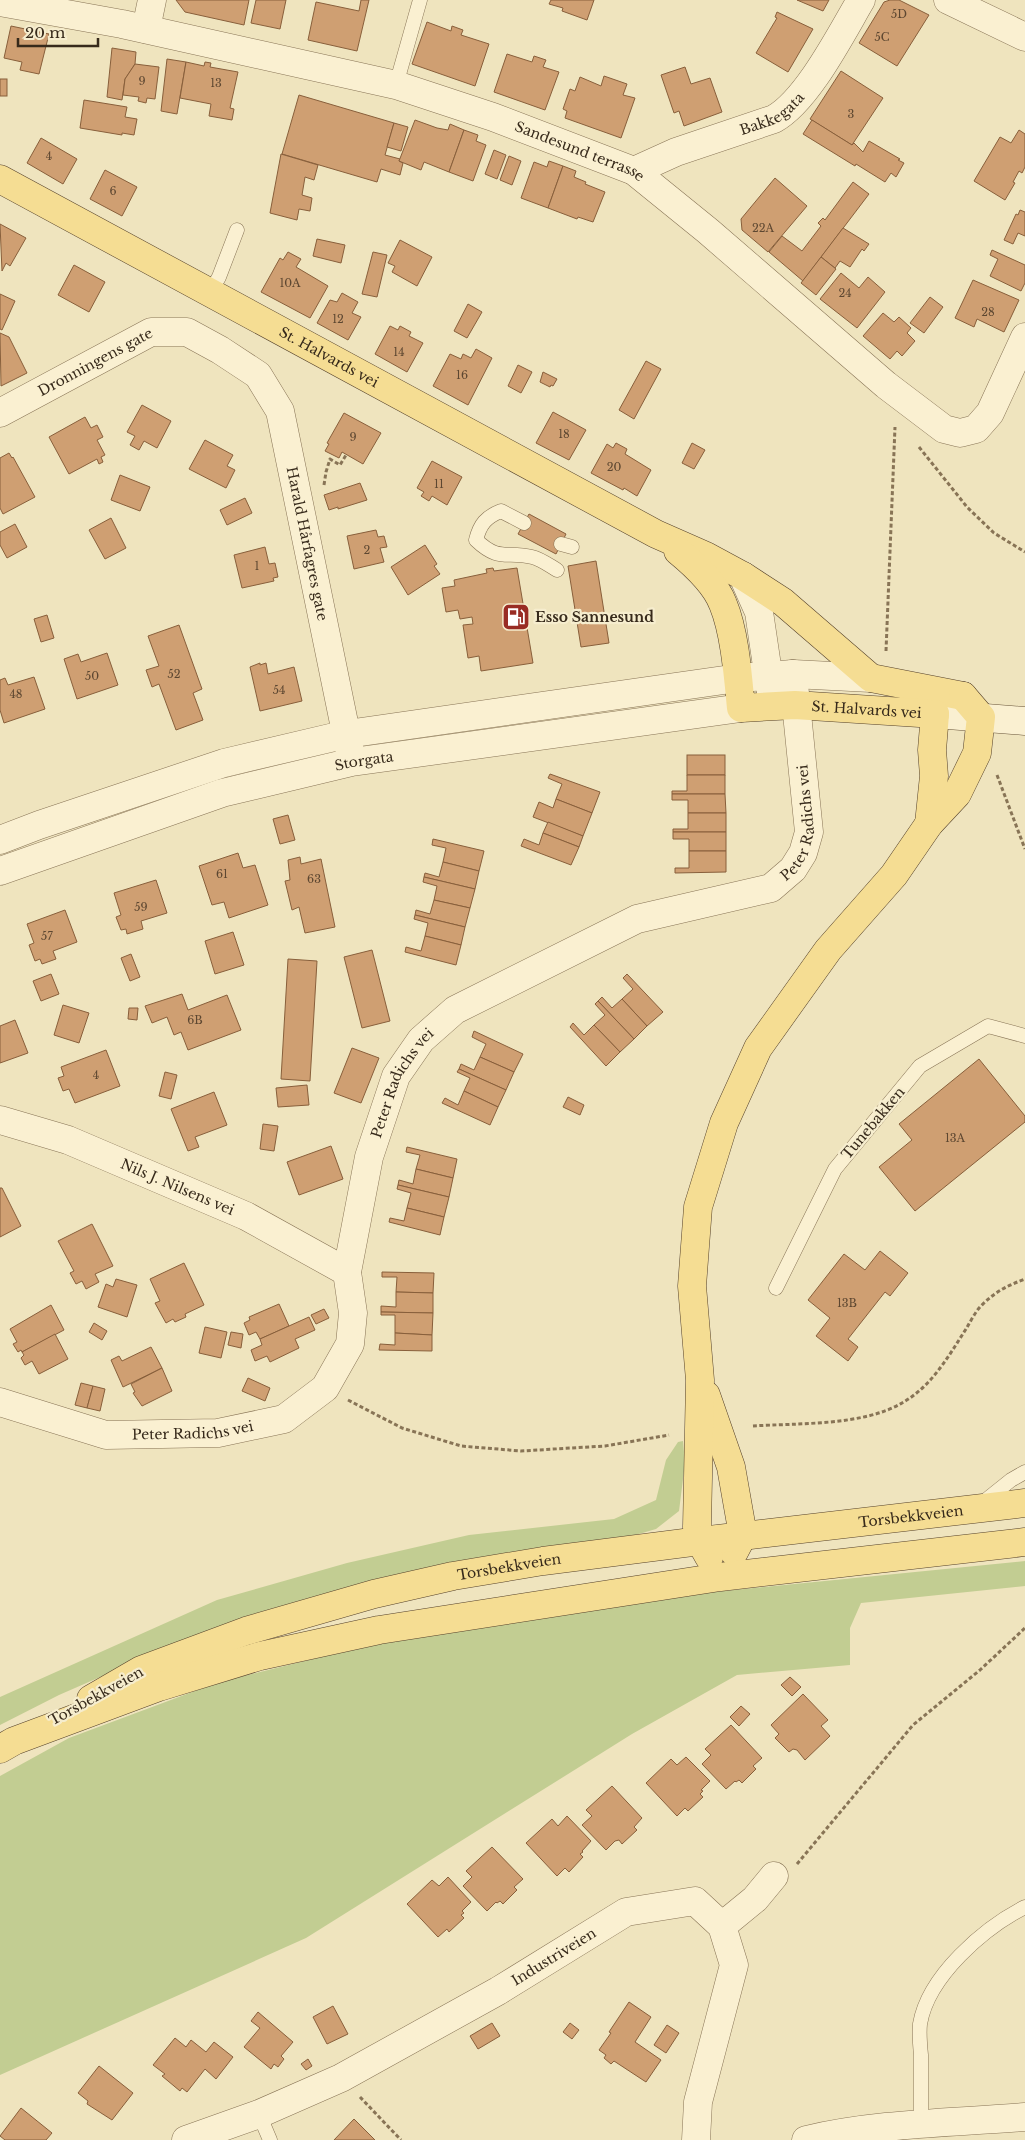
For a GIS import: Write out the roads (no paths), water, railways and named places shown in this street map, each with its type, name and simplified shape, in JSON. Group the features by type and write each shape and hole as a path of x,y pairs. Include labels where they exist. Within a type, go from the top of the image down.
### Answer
{"main road":[{"name":"St. Halvards vei","path":"0,179 656,534 706,556 743,576 783,602 872,678 964,696"},
{"name":"St. Halvards vei","path":"656,534 692,562 710,582 723,602 738,678 741,708 784,706 935,714"},
{"path":"720,1577 700,1541 697,1527 700,1380 692,1286 698,1207 724,1123 758,1048 828,950 894,875 929,824 957,794 977,753 981,717 964,696 935,714 932,750 934,776 929,824"},
{"path":"700,1380 731,1467 743,1535 720,1577"},
{"name":"Torsbekkveien","path":"11,1744 141,1670 246,1631 374,1594 453,1576 543,1561 743,1535 1025,1503"},
{"name":"Torsbekkveien","path":"11,1744 159,1687 260,1656 379,1630 720,1577 1025,1542"}],"street":[{"path":"146,29 152,0"},
{"name":"Bakkegata","path":"634,170 676,152 766,122 786,113 807,88 861,0"},
{"path":"948,0 1025,37"},
{"name":"Sandesund terrasse","path":"0,2 146,29 396,85 493,117 634,170 708,231 886,385 944,429 960,433 976,429 990,413 1025,337"},
{"name":"Dronningens gate","path":"0,413 151,332 187,332 220,350"},
{"name":"Harald Hårfagres gate","path":"220,350 258,375 280,411 352,762"},
{"name":"Peter Radichs vei","path":"0,1402 106,1435 218,1433 284,1419 325,1388 350,1344 353,1313 348,1272 369,1157 396,1076 421,1040 454,1010 637,918 771,888 793,869 803,854 809,832 784,706 781,675 759,612 743,576"},
{"name":"St. Halvards vei","path":"738,678 781,675 872,678"},
{"name":"Storgata","path":"0,840 39,825 224,763 347,734 738,678"},
{"name":"St. Halvards vei","path":"964,696 1025,711"},
{"name":"Storgata","path":"0,871 222,793 352,762 741,708"},
{"name":"St. Halvards vei","path":"935,714 1025,721"},
{"name":"Nils J. Nilsens vei","path":"0,1120 68,1140 246,1216 348,1272"},
{"path":"696,2140 698,2102 734,1965 722,1926 754,1899 774,1876"},
{"name":"Industriveien","path":"186,2140 259,2114 341,2078 498,1991 626,1912 695,1901 722,1926"},
{"path":"806,2140 834,2133 921,2124 1025,2117"}],"lane":[{"path":"396,85 420,0"},
{"path":"210,293 219,277 237,230"},
{"path":"524,523 501,511 488,516 479,530 476,540 487,551 500,555 534,557 558,570"},
{"name":"Tunebakken","path":"776,1288 835,1169 920,1066 988,1026 1025,1036"},
{"path":"974,1510 1011,1480 1025,1472"},
{"path":"921,2124 920,2024 932,1991 978,1938 1012,1913 1025,1906"},
{"path":"259,2114 270,2140"}],"place":[{"name":"Esso Sannesund","path":"516,617"}]}
